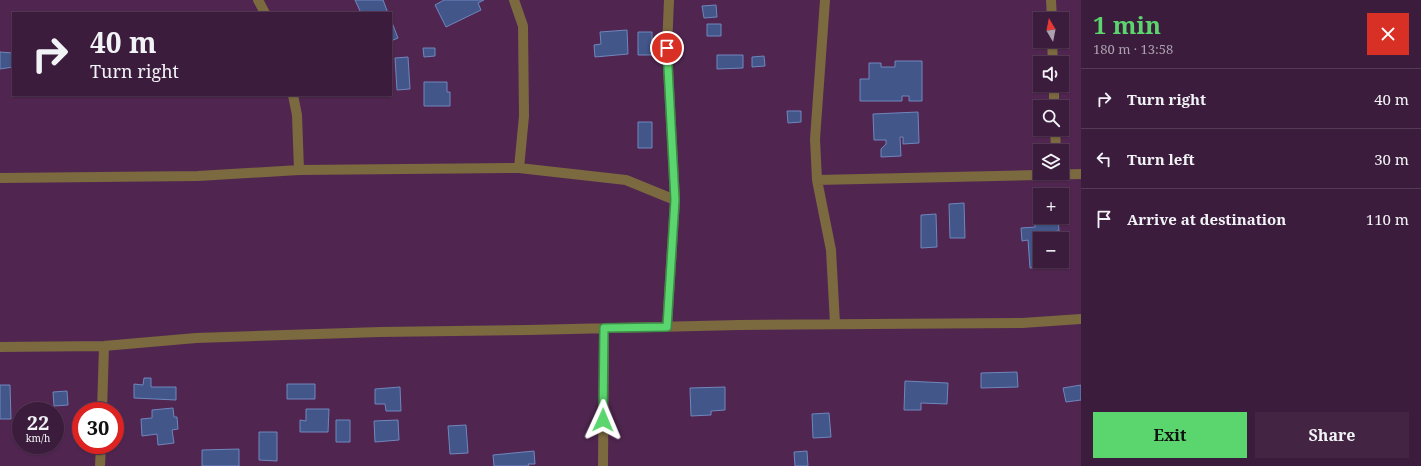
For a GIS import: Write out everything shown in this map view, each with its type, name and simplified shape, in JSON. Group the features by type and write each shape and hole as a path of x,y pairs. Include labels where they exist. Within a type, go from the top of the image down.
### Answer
{"street":[{"path":"258,0 264,12"},
{"path":"514,0 523,26 524,116 519,168"},
{"path":"667,327 675,200 667,48 669,0"},
{"path":"825,0 815,139 817,180 831,250 835,324"},
{"path":"1051,0 1052,12"},
{"path":"293,96 297,115 299,170"},
{"path":"0,178 198,176 299,170 519,168 626,180 675,200"},
{"path":"1069,174 1081,174"},
{"path":"817,180 1033,175"},
{"path":"0,347 104,346 196,338 380,332 835,324 1022,323 1081,319"},
{"path":"603,466 604,328"},
{"path":"102,402 104,346"},
{"path":"100,454 100,466"}],"building":[{"path":"355,0 383,0 388,12 361,12"},
{"path":"444,0 484,0 478,3 481,10 446,27 435,5"},
{"path":"716,5 717,17 704,18 702,6"},
{"path":"392,23 398,38 392,41"},
{"path":"707,24 721,24 721,36 707,36"},
{"path":"627,30 628,54 595,57 594,45 601,44 600,32"},
{"path":"638,32 652,32 652,55 638,55"},
{"path":"423,48 435,48 435,56 424,57"},
{"path":"0,52 12,53 12,67 0,69"},
{"path":"717,55 743,55 743,68 717,69"},
{"path":"764,56 765,66 752,67 752,57"},
{"path":"408,57 410,89 397,90 395,58"},
{"path":"895,61 922,61 922,101 909,101 909,96 902,96 902,101 860,101 860,79 869,79 869,63 881,63 881,67 895,67"},
{"path":"424,82 447,82 447,92 450,92 450,106 424,106"},
{"path":"787,111 801,111 801,122 788,123"},
{"path":"918,112 919,143 903,144 903,137 900,137 901,156 881,157 881,149 886,144 886,140 874,140 873,114"},
{"path":"638,122 652,122 652,148 638,148"},
{"path":"964,203 965,238 950,238 949,204"},
{"path":"936,214 937,247 921,248 921,215"},
{"path":"1035,224 1058,224 1059,231 1033,232 1033,268 1030,268 1028,240 1022,241 1021,228 1035,227"},
{"path":"1017,372 1018,387 981,388 981,373"},
{"path":"144,378 151,378 151,387 176,387 176,400 134,398 134,384 143,385"},
{"path":"905,381 948,383 947,404 921,403 921,410 904,410"},
{"path":"287,384 315,384 315,399 287,399"},
{"path":"0,385 10,385 11,419 0,419"},
{"path":"1081,385 1081,400 1066,402 1063,388"},
{"path":"400,387 401,411 386,411 385,404 375,404 375,389"},
{"path":"725,387 725,410 711,411 711,415 691,416 690,388"},
{"path":"67,391 68,405 64,405 64,402 54,402 53,392"},
{"path":"173,408 174,417 177,417 178,429 172,430 174,443 158,445 157,434 142,436 141,419 152,418 152,410"},
{"path":"306,409 329,409 328,432 300,432 300,420 306,421"},
{"path":"829,413 831,437 813,438 812,414"},
{"path":"336,420 350,420 350,442 336,442"},
{"path":"398,420 399,440 375,442 374,421"},
{"path":"466,425 468,453 450,454 448,426"},
{"path":"259,432 277,432 277,461 259,460"},
{"path":"239,449 239,466 202,466 202,450"},
{"path":"534,451 535,464 528,464 529,466 494,466 493,455"},
{"path":"807,451 808,466 795,466 794,452"}],"route":[{"path":"603,420 604,328 667,327 675,200 667,48"}]}
